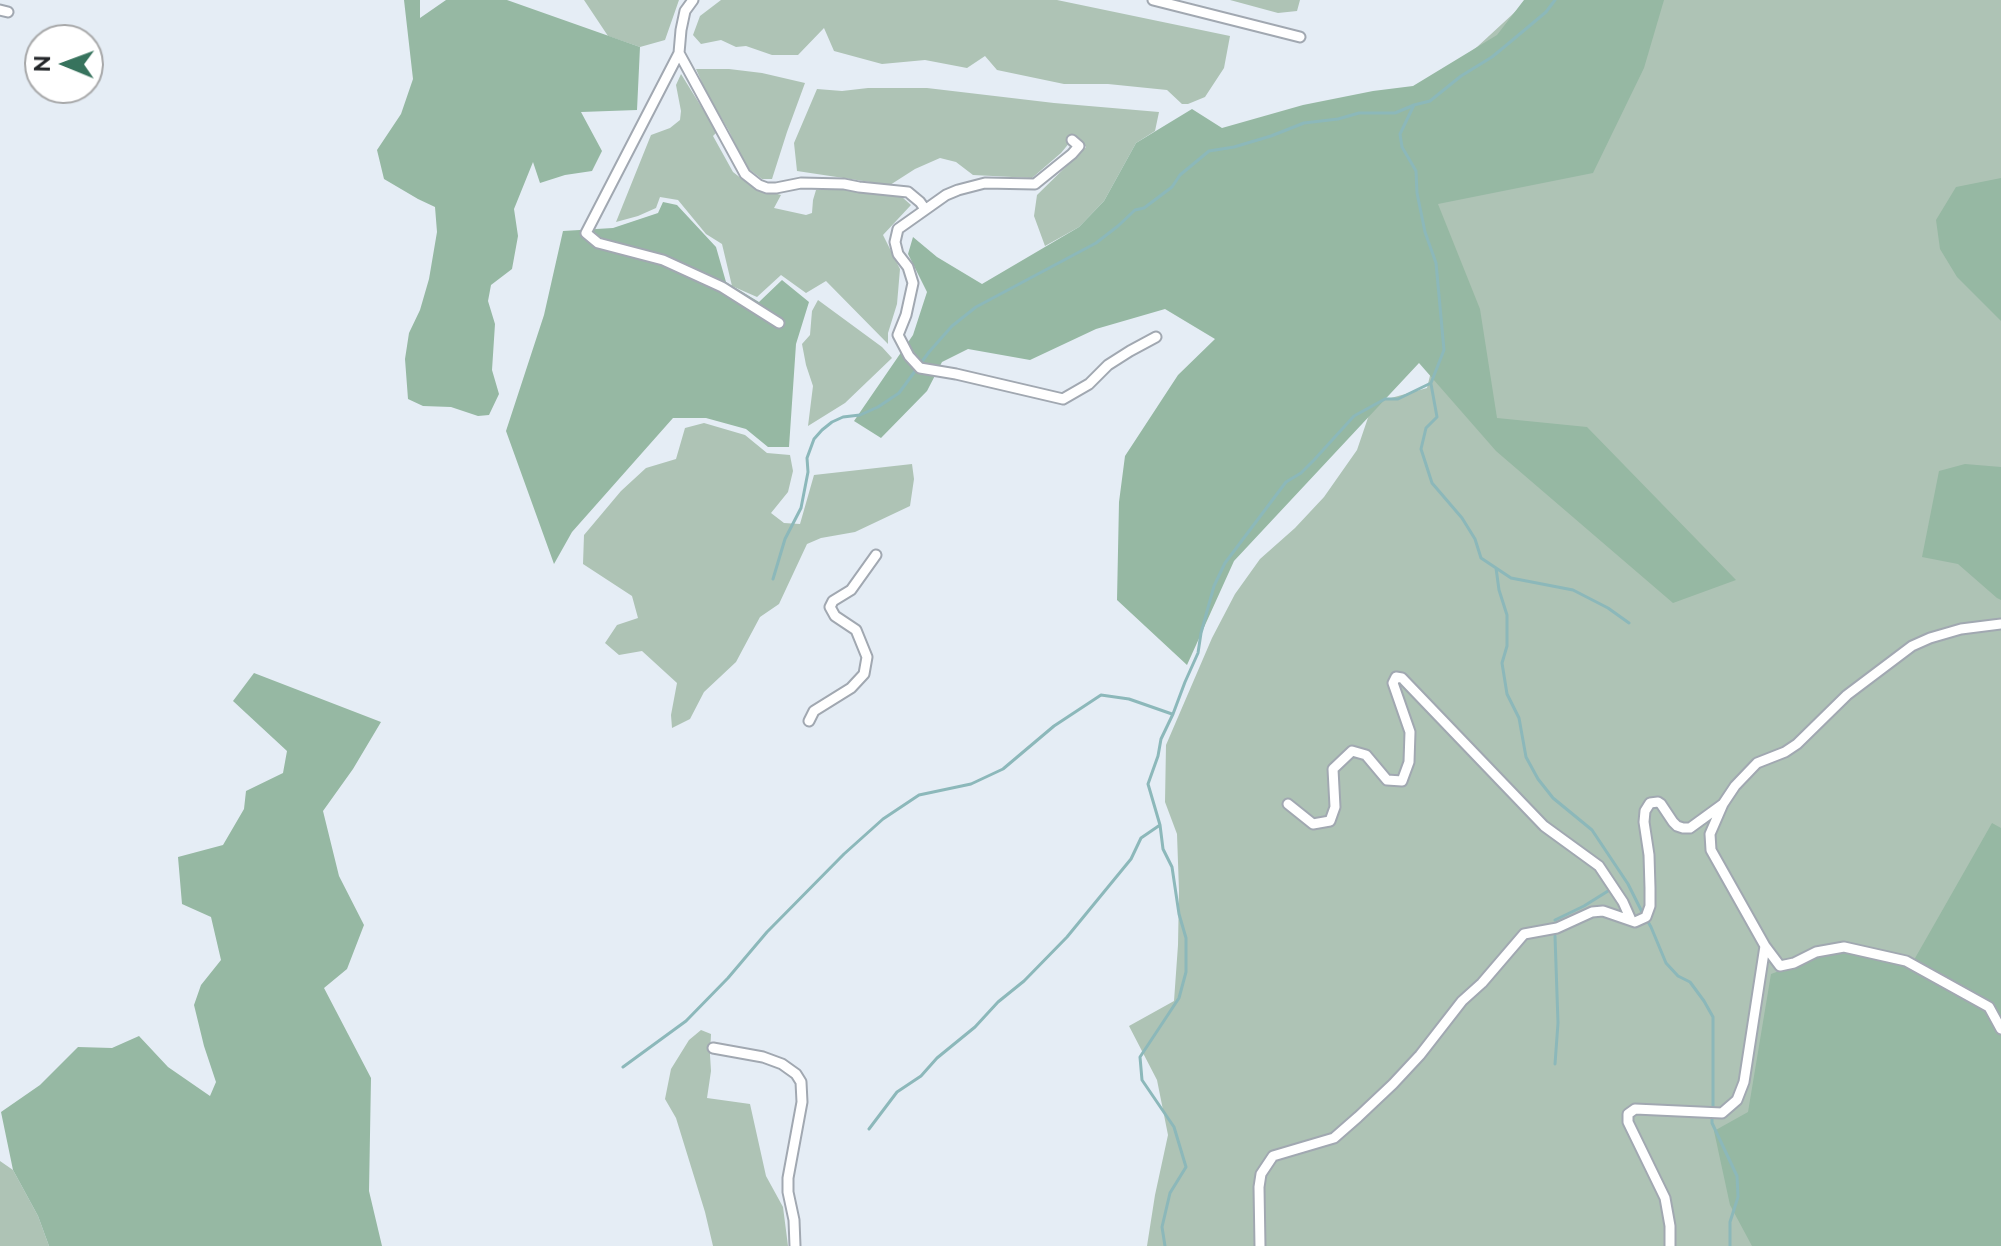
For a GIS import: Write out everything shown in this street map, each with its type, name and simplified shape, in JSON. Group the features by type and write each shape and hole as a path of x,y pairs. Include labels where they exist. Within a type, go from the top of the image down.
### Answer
{"street":[{"path":"693,0 685,11 679,53 586,233 598,243 663,260 722,287 779,323"},
{"path":"1153,0 1300,37"},
{"path":"679,53 745,174 759,185 776,188 801,183 844,184 908,192 925,209"},
{"path":"1072,140 1079,146 1035,184 985,183 972,186 946,195 898,229 895,242 898,254 908,267 913,283 898,335 909,356 920,368 1063,399 1089,384 1108,365 1156,337"},
{"path":"809,721 814,711 851,688 864,674 867,657 856,630 835,616 830,607 833,601 851,590 876,555"},
{"path":"2001,624 1961,629 1912,646 1847,695 1797,744 1757,763 1723,804 1710,834 1711,850 1765,946 1780,966 1816,952 1844,947 1906,961 1989,1007 2001,1029"},
{"path":"1288,804 1313,824 1330,821 1335,807 1333,769 1352,751 1366,755 1387,780 1402,781 1409,762 1410,732 1393,683 1396,677 1402,678 1544,826 1599,866 1631,920"},
{"path":"1260,1246 1259,1187 1261,1174 1273,1156 1334,1138 1358,1117 1402,1074 1462,1001 1482,983 1524,934 1557,928 1592,912 1603,911 1641,921 1646,917 1650,906 1649,855 1644,822 1650,803 1661,804 1673,822 1683,828 1690,828 1723,804"},
{"path":"1670,1246 1665,1198 1628,1122 1628,1114 1635,1109 1722,1113 1737,1100 1744,1082 1765,946"},
{"path":"713,1048 763,1057 796,1074 801,1082 802,1102 788,1178 795,1246"}],"green space":[{"path":"404,0 420,0 420,18 446,0 507,0 640,47 637,110 581,112 602,151 592,171 540,183 533,162 514,209 518,236 512,269 491,285 488,301 495,324 492,370 499,394 489,415 478,416 451,407 423,406 408,399 405,359 409,333 429,279 437,232 435,207 384,179 377,150 401,114 413,79"},
{"path":"584,0 679,0 665,40 640,47 608,36"},
{"path":"721,0 1057,0 1230,36 1224,68 1205,97 1182,104 1167,90 1108,84 1064,84 997,70 985,56 967,68 925,60 882,64 834,51 824,28 798,55 772,55 746,46 736,47 721,40 701,44 693,35 700,16"},
{"path":"1230,0 1300,0 1297,11 1278,13"},
{"path":"1524,0 1664,0 1644,68 1593,173 1438,204 1480,309 1497,418 1587,427 1736,580 1673,603 1496,451 1419,363 1234,561 1187,665 1117,600 1119,502 1125,456 1178,375 1215,339 1165,309 1096,329 1030,360 968,349 942,362 927,391 881,438 854,421 913,335 927,292 908,254 913,237 937,257 982,284 1079,227 1104,201 1136,143 1192,109 1222,128 1303,105 1413,86 1497,35"},
{"path":"1528,0 2001,0 2001,1246 1147,1246 1168,1135 1157,1080 1129,1026 1174,1001 1179,891 1177,834 1165,802 1166,745 1212,638 1235,594 1260,559 1324,497 1357,450 1373,403 1427,388 1440,334 1416,96 1477,47"},
{"path":"696,69 762,73 805,83 772,179 762,179 746,167"},
{"path":"681,74 717,132 713,136 733,172 751,186 781,195 774,208 806,215 812,213 816,190 844,189 902,197 911,205 883,235 900,269 897,304 888,333 888,344 826,281 806,293 781,275 757,297 732,286 722,244 706,234 678,200 660,197 656,208 616,222 651,135 670,128 680,120 676,85"},
{"path":"927,88 1159,112 1155,131 1136,143 1104,201 1079,227 1045,246 1034,216 1037,195 1086,147 1075,136 1032,178 973,175 956,162 940,158 890,185 797,171 794,143 817,89 842,91"},
{"path":"2001,178 2001,321 1957,277 1940,249 1936,220 1956,187"},
{"path":"663,202 677,205 716,247 726,282 759,302 782,280 809,302 796,344 789,447 768,447 746,429 706,418 673,418 572,532 554,564 506,431 544,315 563,231 613,228 658,213"},
{"path":"818,300 882,347 892,358 845,403 808,426 813,386 802,344 810,335 812,311"},
{"path":"704,423 745,435 767,453 790,455 793,471 788,492 771,513 784,523 800,524 814,475 912,464 914,479 910,506 855,532 821,538 807,544 779,604 760,617 736,662 704,692 690,719 672,728 671,715 677,683 642,651 619,655 605,643 617,625 638,618 632,596 583,564 584,535 621,491 646,468 676,459 685,428"},
{"path":"1965,464 2001,467 2001,600 1958,564 1922,557 1939,471"},
{"path":"254,673 381,722 323,811 339,876 364,925 347,969 324,988 371,1078 369,1191 382,1246 49,1246 38,1216 13,1170 1,1112 40,1085 78,1047 112,1048 139,1036 168,1067 210,1096 216,1082 194,1005 201,985 221,960 211,917 182,904 178,857 223,845 244,809 246,791 283,773 287,751 233,701"},
{"path":"1992,823 2001,828 2001,1246 1752,1246 1730,1205 1714,1131 1748,1112 1771,974 1831,952 1854,950 1910,967"},
{"path":"701,1030 711,1034 707,1098 750,1104 766,1176 783,1207 788,1246 713,1246 676,1118 665,1099 671,1069 689,1040"},
{"path":"0,1161 13,1170 38,1216 49,1246 0,1246"}],"waterway":[{"path":"773,579 785,539 801,508 808,472 807,458 814,439 832,422 860,415 899,393 952,326 976,307 1096,243 1135,210 1144,208 1172,187 1180,175 1209,151 1234,147 1304,123 1359,113 1395,113 1430,101 1461,76 1492,57 1546,12 1555,0"},
{"path":"1165,1246 1162,1227 1170,1193 1186,1167 1174,1127 1142,1080 1140,1057 1179,998 1186,972 1186,938 1172,867 1163,849 1160,825 1148,784 1161,739 1198,653 1214,586 1225,563 1286,482 1301,473 1354,416 1385,399 1398,399 1431,383 1444,350 1436,263 1425,232 1416,171 1402,147 1400,134 1414,105"},
{"path":"1431,384 1437,417 1426,428 1421,449 1432,483 1462,518 1475,539 1481,558 1511,578 1573,590 1629,623"},
{"path":"1496,568 1507,615 1507,646 1502,663 1507,694 1519,718 1526,757 1553,798 1592,830 1628,884 1643,914"},
{"path":"623,1067 686,1021 844,854 883,819 919,795 971,784 1003,769 1054,726 1101,695 1129,699 1172,714"},
{"path":"869,1129 897,1092 921,1076 937,1058 975,1027 1067,937 1131,859 1141,838 1160,825"},
{"path":"1555,920 1608,891"},
{"path":"1647,920 1666,963 1678,976 1690,982 1713,1017 1713,1109"},
{"path":"1555,936 1558,1023 1555,1064"},
{"path":"1712,1117 1737,1176 1738,1197 1730,1222 1730,1246"}]}
